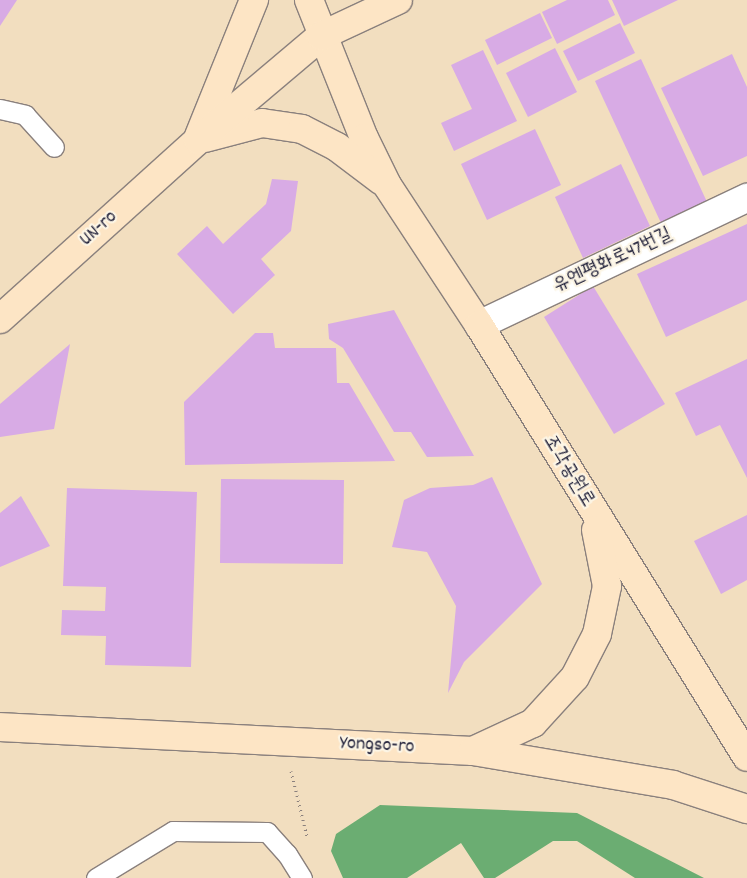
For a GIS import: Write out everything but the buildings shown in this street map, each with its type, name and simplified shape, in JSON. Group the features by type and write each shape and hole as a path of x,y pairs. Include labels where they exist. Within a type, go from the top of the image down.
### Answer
{"main road":[{"path":"198,140 254,0"},
{"path":"309,0 321,36 387,185"},
{"path":"321,36 398,0"},
{"name":"UN-ro","path":"0,319 198,140 321,36"},
{"path":"198,140 262,122 302,129 337,147 387,185"},
{"name":"조각공원로","path":"387,185 479,325 593,513 745,751"},
{"path":"472,751 533,723 575,677 597,634 607,586 593,513"},
{"name":"Yongso-ro","path":"0,727 472,751 673,784 747,809"}],"street":[{"name":"유엔평화로47번길","path":"479,325 747,198"}],"lane":[{"path":"0,109 24,115 54,147"},
{"path":"96,878 173,831 267,832 287,854 302,878"}],"path":[{"path":"286,741 295,792 310,846"}],"green space":[{"path":"380,805 577,813 704,878 635,878 577,841 553,841 495,878 484,878 461,843 407,878 343,878 331,851 336,834"}]}
